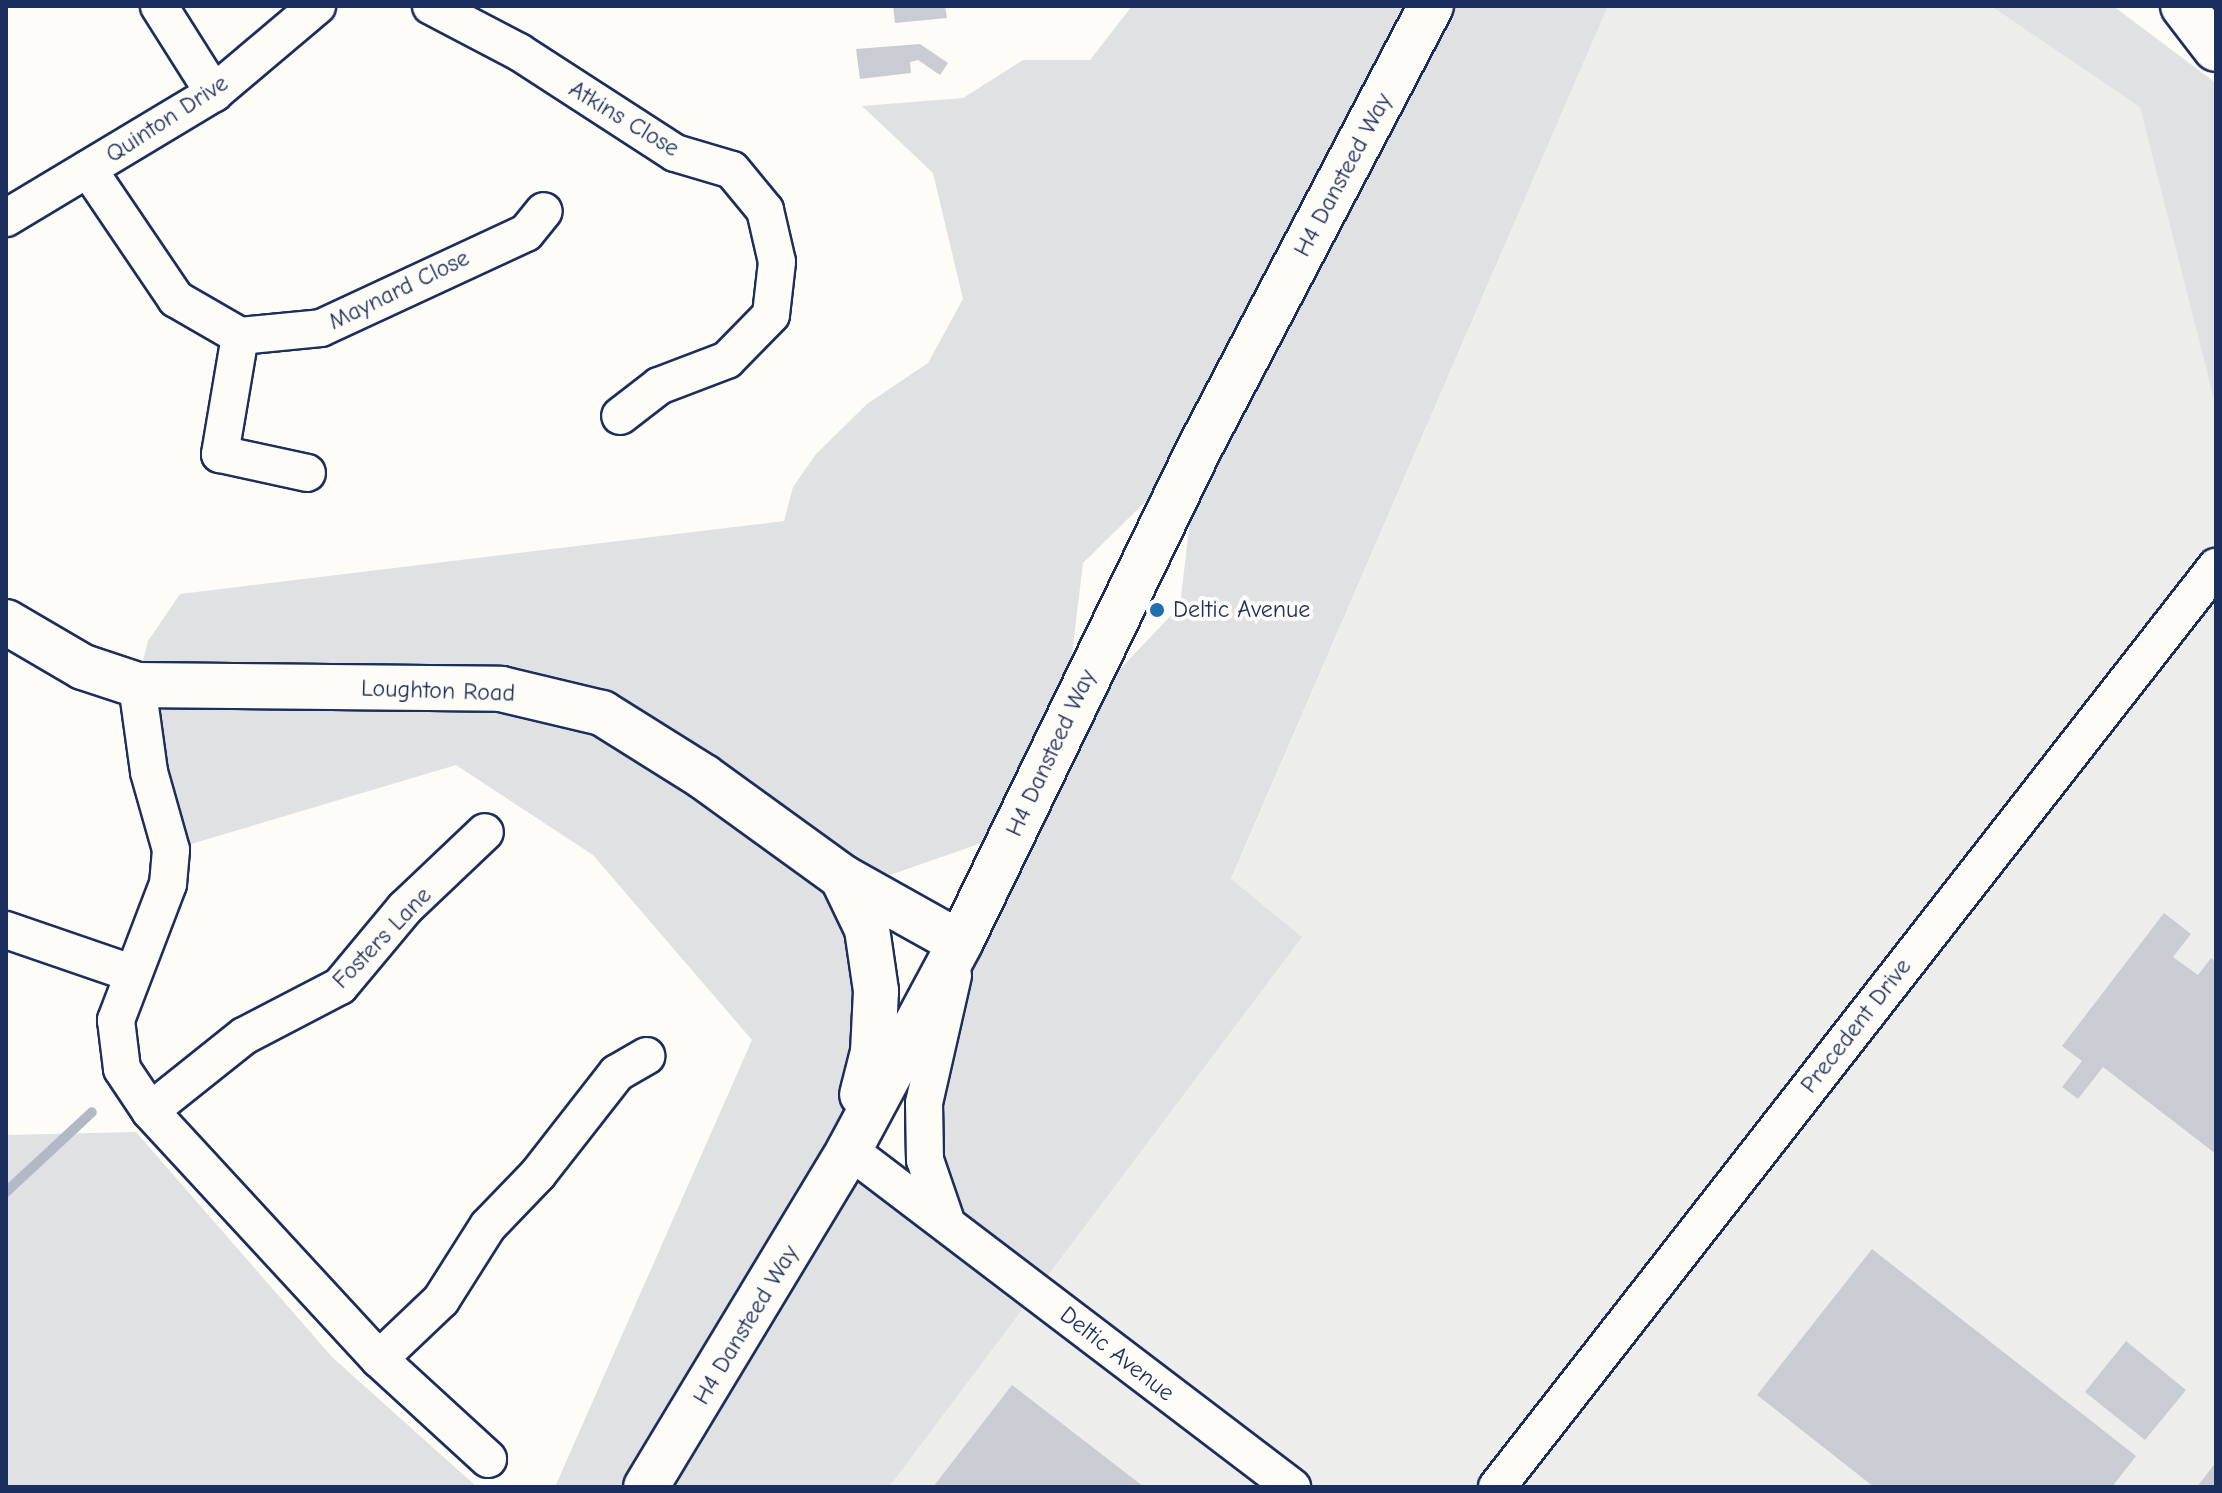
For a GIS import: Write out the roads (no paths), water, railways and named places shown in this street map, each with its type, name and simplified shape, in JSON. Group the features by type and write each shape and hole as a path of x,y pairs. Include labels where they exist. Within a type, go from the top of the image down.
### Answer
{"street":[{"path":"159,6 214,93"},
{"name":"Quinton Drive","path":"6,218 214,93 317,6"},
{"name":"Atkins Close","path":"431,6 519,52 675,153 732,170 765,210 777,262 771,315 727,360 659,386 620,416"},
{"name":"H4 Dansteed Way","path":"646,1487 849,1150 960,943 1199,449 1431,6"},
{"path":"2183,6 2216,49"},
{"path":"88,169 176,299 240,336 220,454 307,473"},
{"name":"Maynard Close","path":"240,336 321,328 526,233 544,211"},
{"name":"Precedent Drive","path":"1497,1487 2216,567"},
{"name":"Loughton Road","path":"6,622 83,667 137,685 501,689 602,713 704,777 842,877 960,943"},
{"path":"137,685 149,772 171,850 168,884 131,973 117,1032 122,1069 150,1111 379,1359 488,1459"},
{"name":"Fosters Lane","path":"150,1111 244,1036 340,986 405,908 485,832"},
{"path":"842,877 867,929 876,991 873,1052 849,1150"},
{"path":"6,930 131,973"},
{"path":"945,1218 925,1160 924,1103 960,943"},
{"path":"379,1359 441,1300 488,1226 538,1174 617,1073 647,1056"},
{"name":"Deltic Avenue","path":"849,1150 945,1218 1292,1487"}],"waterway":[{"path":"6,1192 92,1112"}],"place":[{"name":"Deltic Avenue","path":"1157,610"}]}
